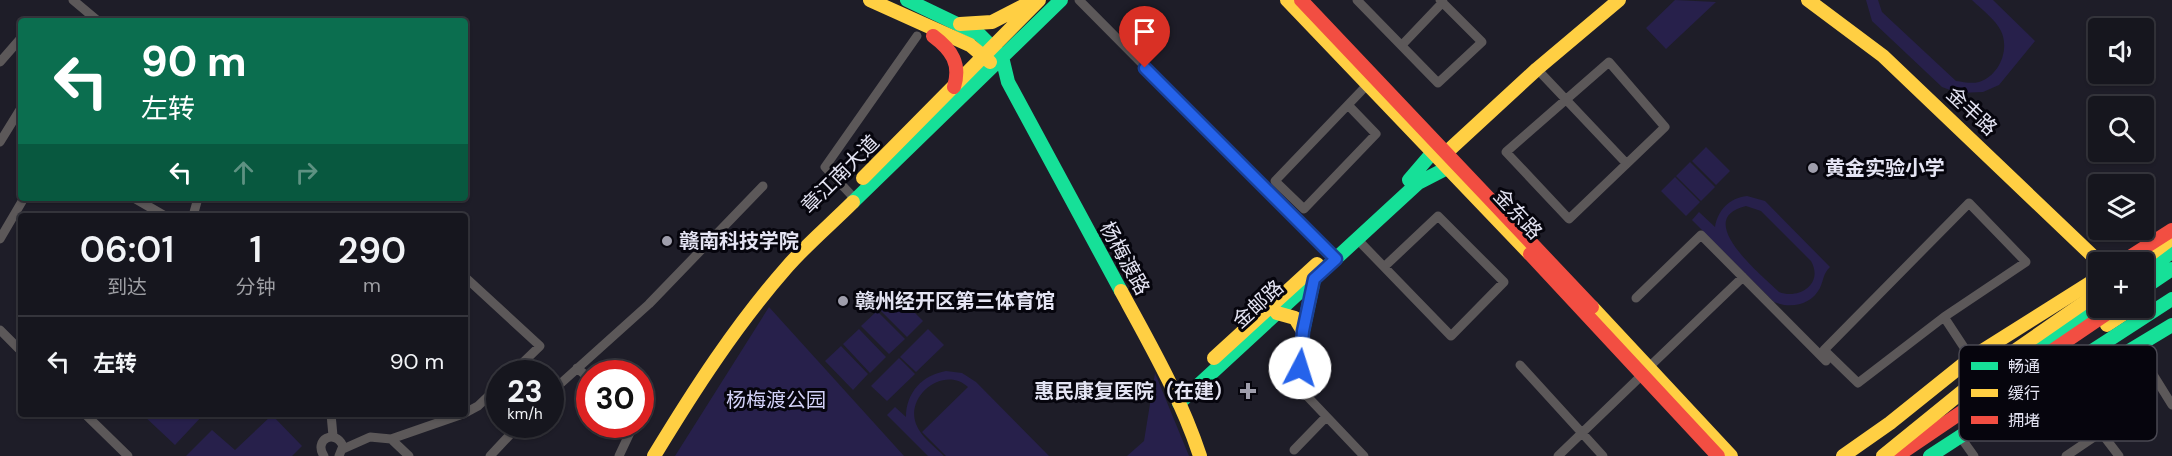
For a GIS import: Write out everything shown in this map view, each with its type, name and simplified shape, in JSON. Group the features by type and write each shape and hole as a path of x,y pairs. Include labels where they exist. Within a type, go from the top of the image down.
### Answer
{"main road":[{"path":"870,0 909,20 994,57"},
{"path":"907,0 980,35 994,57"},
{"path":"958,24 992,22 1033,0"},
{"path":"994,57 1039,0"},
{"path":"994,57 1061,0"},
{"name":"金东路","path":"1287,0 1644,372 1731,456"},
{"name":"金东路","path":"1301,0 1448,151 1718,456"},
{"path":"1448,151 1537,69 1619,0"},
{"name":"金丰路","path":"1808,0 1883,56 2089,252"},
{"path":"909,20 946,45 954,56 959,75 954,87"},
{"name":"杨梅渡路","path":"994,57 1160,362 1200,456"},
{"name":"章江南大道","path":"645,456 698,368 733,325 954,87 994,57"},
{"name":"章江南大道","path":"852,196 994,57"},
{"name":"金邮路","path":"1177,399 1333,255 1422,168 1433,152"},
{"name":"金邮路","path":"1177,399 1314,279 1333,255 1357,239 1418,183 1449,167"},
{"path":"2138,252 2172,230"},
{"path":"2153,252 2172,238"},
{"path":"2154,265 2172,252"},
{"path":"2154,281 2172,269"},
{"path":"1303,331 1314,279"},
{"path":"2154,294 2172,282"},
{"path":"1992,345 2088,284"},
{"path":"2023,345 2088,300"},
{"path":"2101,345 2172,301"},
{"path":"2109,345 2172,301"},
{"path":"2039,345 2088,310"},
{"path":"2114,345 2172,311"},
{"path":"1277,313 1295,318 1303,331"},
{"path":"2060,345 2100,318"},
{"path":"2076,345 2117,318"},
{"name":"章江南大道","path":"654,456 733,325"},
{"path":"2139,345 2172,325"},
{"path":"1843,456 1890,423 1959,368"},
{"path":"1882,456 1959,394"},
{"path":"1882,456 1959,401"},
{"path":"1897,456 1959,414"},
{"path":"1916,456 1959,425"},
{"path":"1930,456 1959,435"},
{"path":"1930,456 1959,436"}],"street":[{"path":"73,0 94,18"},
{"path":"1079,0 1333,255"},
{"path":"1362,2 1401,45 1438,83 1482,42 1442,1 1401,45"},
{"path":"852,196 825,167 917,36"},
{"path":"0,62 18,41"},
{"path":"1609,62 1665,127 1569,219 1506,152 1566,100 1609,62"},
{"path":"1537,69 1626,163"},
{"path":"1348,105 1376,134 1304,209 1275,180 1367,85"},
{"path":"0,142 18,113"},
{"path":"586,360 650,304 763,186"},
{"path":"0,239 22,201"},
{"path":"142,201 160,213"},
{"path":"1969,203 2026,262 1944,317 1858,383 1824,350 1969,203"},
{"path":"1357,239 1384,267 1451,336 1504,282 1438,216 1384,267"},
{"path":"1636,298 1701,235 1826,361"},
{"path":"1558,456 1743,277"},
{"path":"468,280 540,346 526,360"},
{"path":"1944,317 1962,345"},
{"path":"0,330 18,348"},
{"path":"1303,331 1301,378 1306,395 1364,456"},
{"path":"1520,365 1602,456"},
{"path":"564,380 576,369"},
{"path":"2157,381 2172,405"},
{"path":"468,411 486,398"},
{"path":"88,417 128,456"},
{"path":"331,417 333,436"},
{"path":"341,453 370,437 391,439 453,417"},
{"path":"1294,450 1326,417"},
{"path":"324,456 321,443 326,437 333,436 342,442 341,453"},
{"path":"490,456 507,438"},
{"path":"619,456 627,438"},
{"path":"391,439 409,456"},
{"path":"1963,441 1974,456"},
{"path":"2066,456 2088,441"},
{"path":"2108,441 2119,456"}],"green space":[{"path":"1675,0 1716,2 1666,49 1646,28"},
{"path":"1866,0 1878,0 1882,12 1956,81 1973,83 1986,79 1997,68 2003,54 2003,38 1999,27 1972,0 1993,0 2035,41 1999,85 1983,92 1958,93 1942,87 1872,21"},
{"path":"1706,147 1730,171 1716,185 1692,161"},
{"path":"1690,162 1715,187 1701,201 1676,176"},
{"path":"1675,177 1700,202 1686,216 1661,191"},
{"path":"1747,196 1765,201 1830,267 1816,294 1806,302 1787,305 1774,302 1692,220 1699,212 1715,227 1725,206","holes":["1746,206 1761,211 1811,261 1814,277 1812,283 1801,292 1794,294 1779,292 1747,261 1728,235 1726,223 1731,213"]},
{"path":"895,293 923,321 907,337 879,309"},
{"name":"杨梅渡公园","path":"769,307 904,456 675,456"},
{"path":"877,311 905,339 889,354 861,326"},
{"path":"859,329 886,357 870,373 843,344"},
{"path":"928,329 944,345 916,372 900,357"},
{"path":"841,346 868,374 853,390 825,361"},
{"path":"899,358 915,374 887,401 871,386"},
{"path":"946,371 962,373 976,382 1049,456 946,456 922,432 968,387 959,381 949,379 929,386 916,403 914,413 918,429 944,456 928,456 887,415 895,407 906,417 909,400 917,386 930,376"},
{"path":"1155,373 1189,456 1127,456 1144,441"},
{"path":"145,417 201,417 175,445"},
{"path":"270,417 274,417 302,446 292,456 186,456 212,430 235,450"}],"traffic: fast":[{"path":"907,0 980,35 1002,57 1008,82 1121,291"},
{"path":"853,202 1061,0"},
{"path":"1409,180 1433,152"},
{"path":"1179,403 1418,183 1449,167"},
{"path":"2154,265 2172,252"},
{"path":"2154,281 2172,269"},
{"path":"1303,331 1314,279"},
{"path":"2101,345 2172,299"},
{"path":"2040,345 2088,310"},
{"path":"2139,345 2172,325"},
{"path":"1930,456 1959,437"}],"traffic: slow":[{"path":"870,0 970,45 990,62"},
{"path":"863,178 1039,0"},
{"path":"1287,0 1530,254"},
{"path":"1448,151 1537,69 1619,0"},
{"path":"1808,0 1883,56 2089,252"},
{"path":"960,24 992,22 1029,3"},
{"path":"654,456 700,382 768,289 811,242 853,202"},
{"path":"2153,252 2172,238"},
{"path":"1214,358 1317,264"},
{"path":"1992,345 2088,284"},
{"path":"1121,291 1174,392 1200,456"},
{"path":"2023,345 2088,300"},
{"path":"1592,307 1731,456"},
{"path":"1277,313 1295,318 1303,331"},
{"path":"2107,325 2118,318"},
{"path":"1843,456 1890,423 1959,368"},
{"path":"1883,456 1959,394"}],"traffic: jam":[{"path":"1301,0 1592,307"},
{"path":"933,36 950,52 953,58 956,71 954,87"},
{"path":"2138,252 2172,230"},
{"path":"1530,254 1718,456"},
{"path":"2060,345 2100,318"},
{"path":"1897,456 1959,414"}],"place":[{"name":"黄金实验小学","path":"1813,168"},
{"name":"赣南科技学院","path":"667,241"},
{"name":"赣州经开区第三体育馆","path":"843,301"},
{"name":"惠民康复医院（在建）","path":"1248,391"}],"route":[{"path":"1145,68 1336,259 1314,279 1303,331 1300,368"}]}
